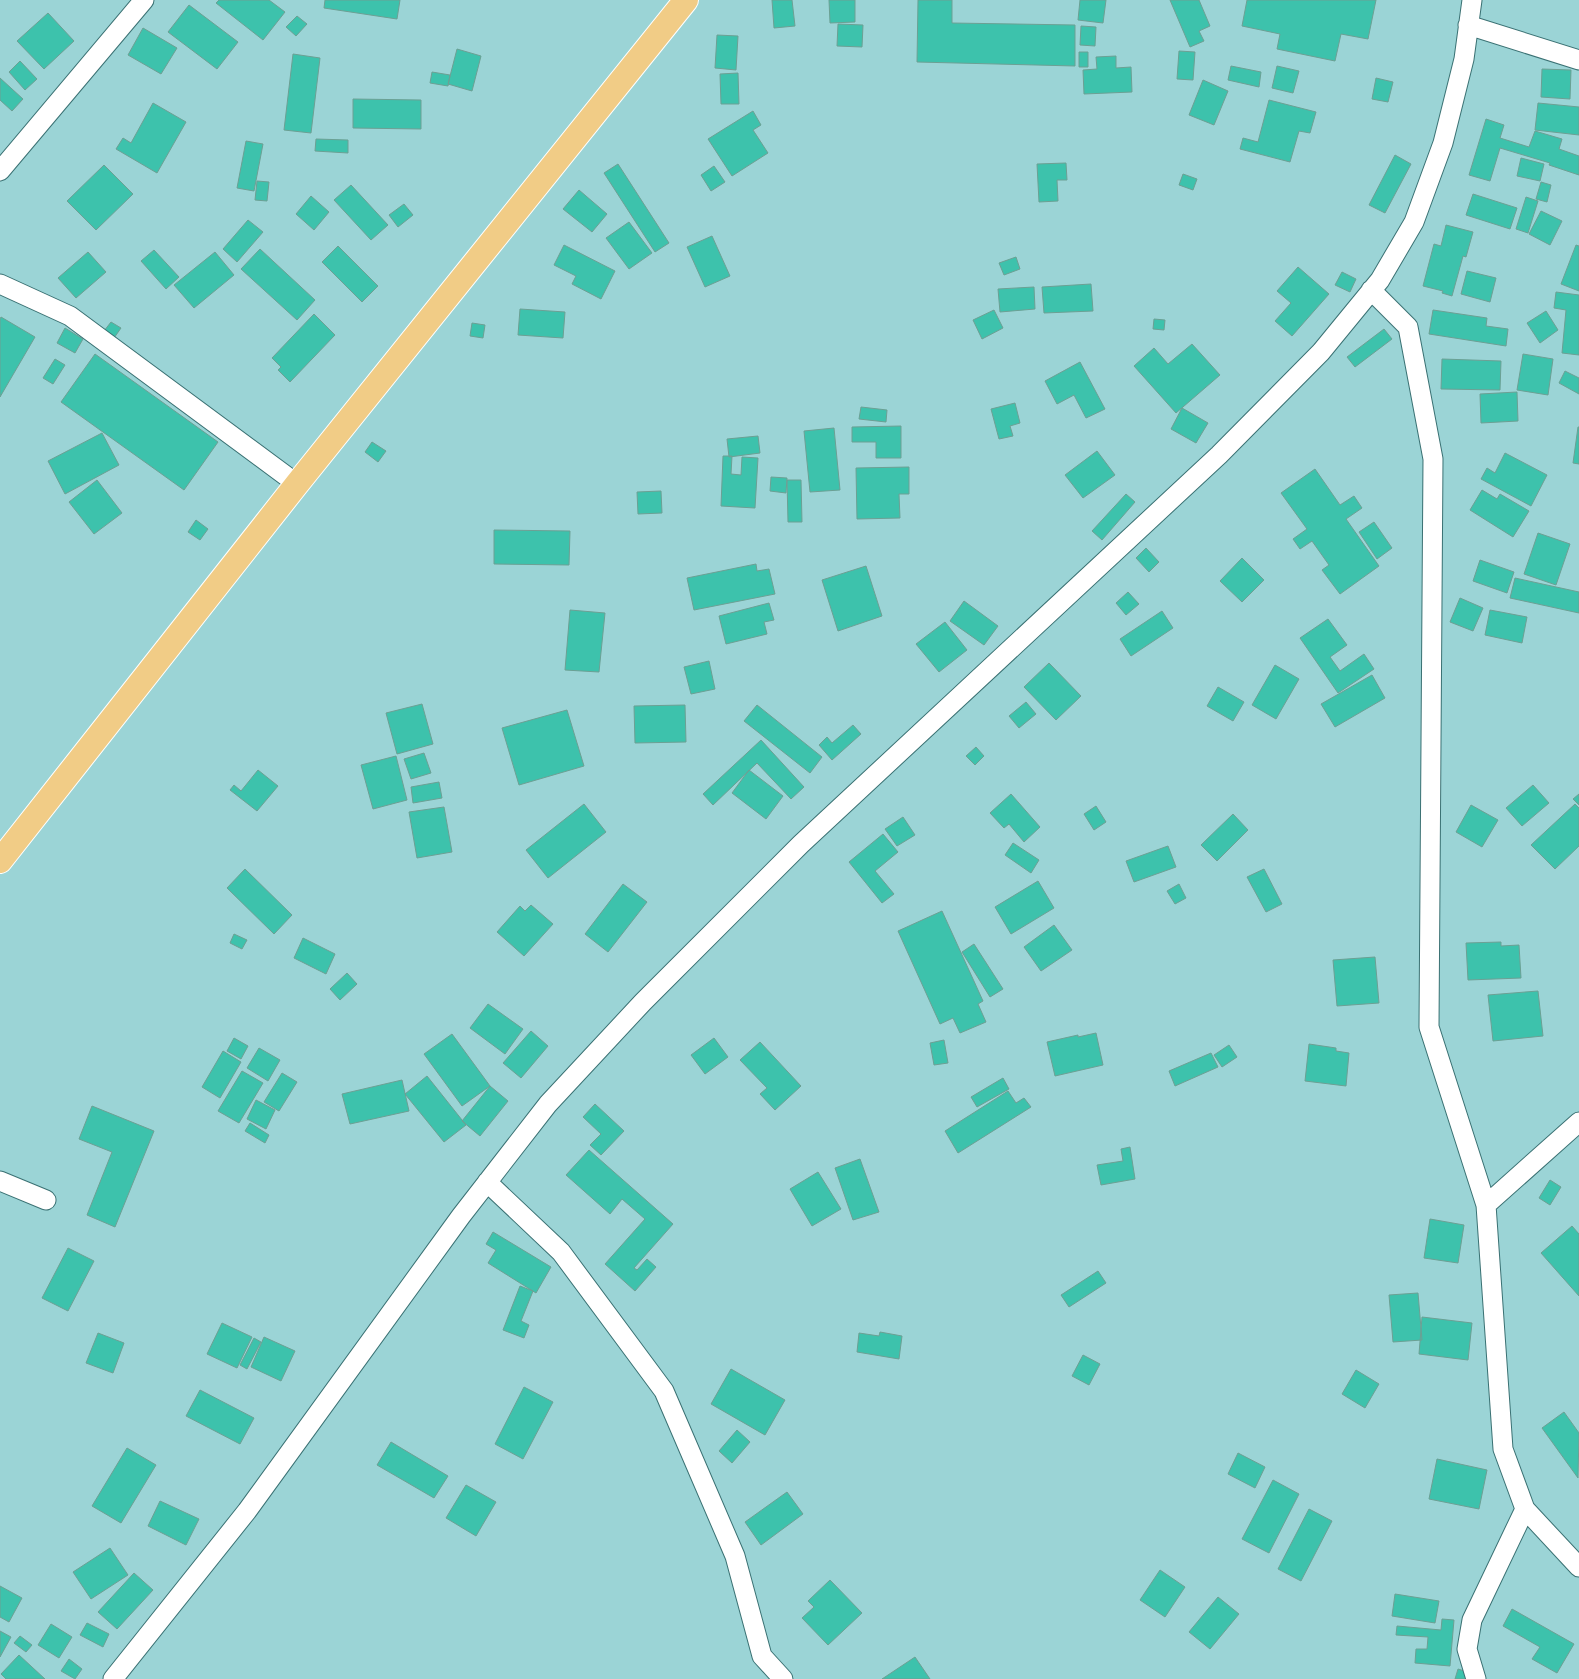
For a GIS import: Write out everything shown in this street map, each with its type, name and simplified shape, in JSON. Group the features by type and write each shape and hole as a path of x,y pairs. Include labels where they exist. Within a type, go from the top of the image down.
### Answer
{"main road":[{"path":"0,861 297,484 686,0"}],"street":[{"path":"0,171 144,0"},
{"path":"113,1679 247,1511 461,1216 548,1104 643,1002 801,844 1219,455 1321,352 1372,290 1380,280 1414,222 1443,143 1464,59 1472,0"},
{"path":"1468,25 1579,60"},
{"path":"0,284 70,316 297,484"},
{"path":"1372,290 1408,327 1433,460 1429,1027 1486,1205 1503,1449 1525,1509 1579,1567"},
{"path":"1486,1205 1579,1122"},
{"path":"0,1181 46,1200"},
{"path":"487,1182 561,1252 664,1391 735,1556 762,1656 783,1679"},
{"path":"1476,1679 1468,1649 1472,1620 1525,1509"}],"building":[{"path":"219,0 269,0 285,12 263,40 216,3"},
{"path":"325,0 400,0 397,19 324,8"},
{"path":"772,0 792,0 795,26 774,28"},
{"path":"829,0 855,0 855,22 830,23"},
{"path":"918,0 952,0 952,23 1075,25 1075,66 917,62"},
{"path":"1080,0 1106,0 1103,23 1078,20"},
{"path":"1170,0 1199,0 1210,26 1199,31 1204,41 1190,47"},
{"path":"1247,0 1376,0 1368,39 1341,34 1335,61 1277,49 1280,34 1242,26"},
{"path":"189,5 238,42 217,69 168,32"},
{"path":"48,13 74,41 44,69 17,41"},
{"path":"297,16 307,24 296,36 286,27"},
{"path":"838,24 863,25 862,47 837,46"},
{"path":"1081,26 1096,27 1095,46 1080,45"},
{"path":"143,28 177,48 161,74 128,55"},
{"path":"717,35 738,36 736,70 715,68"},
{"path":"457,49 481,56 472,91 448,84"},
{"path":"1179,51 1195,52 1193,80 1177,79"},
{"path":"1079,52 1088,52 1088,67 1079,67"},
{"path":"293,54 320,58 311,133 284,130"},
{"path":"1116,56 1116,68 1131,67 1132,92 1084,94 1083,70 1097,69 1096,57"},
{"path":"20,61 37,79 25,90 9,72"},
{"path":"1231,66 1261,72 1259,87 1228,80"},
{"path":"1277,66 1299,71 1293,93 1272,88"},
{"path":"1542,69 1571,70 1570,99 1541,97"},
{"path":"432,72 450,75 448,86 430,83"},
{"path":"738,73 739,104 721,104 720,74"},
{"path":"0,78 23,99 12,111 0,100"},
{"path":"1376,78 1393,82 1388,102 1372,99"},
{"path":"1203,80 1228,91 1214,125 1189,115"},
{"path":"353,99 421,100 421,129 353,128"},
{"path":"1269,100 1316,112 1310,133 1299,131 1290,162 1240,149 1243,138 1258,142"},
{"path":"153,103 186,122 157,173 116,149 123,138 131,143"},
{"path":"1538,103 1579,107 1579,135 1535,130"},
{"path":"753,111 761,125 753,130 768,153 732,176 708,139"},
{"path":"1486,119 1504,125 1500,138 1529,147 1535,131 1562,139 1559,149 1579,156 1579,175 1549,165 1550,163 1500,148 1490,181 1469,175"},
{"path":"316,139 348,140 348,153 315,151"},
{"path":"246,141 263,144 254,191 237,188"},
{"path":"1395,155 1411,164 1385,213 1369,205"},
{"path":"1521,158 1544,164 1540,181 1517,176"},
{"path":"1066,163 1067,180 1057,180 1058,201 1039,202 1037,164"},
{"path":"618,164 669,243 655,252 604,173"},
{"path":"104,165 133,194 96,230 67,201"},
{"path":"714,166 725,182 711,191 701,175"},
{"path":"1183,174 1197,179 1193,190 1179,185"},
{"path":"257,181 269,182 267,201 255,200"},
{"path":"1541,182 1551,185 1547,202 1536,199"},
{"path":"351,185 388,225 371,240 334,200"},
{"path":"579,190 607,214 592,232 563,209"},
{"path":"1473,194 1517,208 1510,229 1466,215"},
{"path":"311,196 329,212 314,230 296,214"},
{"path":"1526,197 1538,201 1528,233 1516,229"},
{"path":"404,204 413,215 398,227 389,215"},
{"path":"1541,211 1562,221 1550,245 1529,234"},
{"path":"248,220 263,232 237,262 223,249"},
{"path":"629,222 652,253 629,269 606,238"},
{"path":"1446,225 1473,232 1466,257 1463,256 1452,296 1442,293 1443,291 1423,286 1434,244 1441,246"},
{"path":"712,236 730,276 705,287 687,247"},
{"path":"564,245 615,271 601,299 572,284 576,276 554,265"},
{"path":"1576,245 1579,246 1579,291 1561,284"},
{"path":"338,246 378,286 362,302 322,262"},
{"path":"260,249 315,300 297,320 241,269"},
{"path":"154,250 179,277 166,289 141,261"},
{"path":"88,252 106,272 76,298 58,278"},
{"path":"215,252 234,275 194,308 174,285"},
{"path":"1016,257 1020,269 1004,275 999,263"},
{"path":"1298,267 1329,294 1292,336 1275,321 1291,303 1277,291"},
{"path":"1467,271 1496,278 1490,302 1461,294"},
{"path":"1342,272 1356,279 1350,292 1335,285"},
{"path":"1091,284 1093,311 1044,313 1042,287"},
{"path":"1034,287 1035,309 1000,312 998,289"},
{"path":"1556,292 1579,295 1579,355 1562,353 1566,310 1554,308"},
{"path":"520,309 565,312 563,338 518,335"},
{"path":"994,310 1003,328 982,339 973,320"},
{"path":"1433,310 1487,318 1486,326 1508,329 1506,346 1429,334"},
{"path":"1546,311 1558,330 1540,343 1527,323"},
{"path":"314,314 335,335 290,382 278,370 281,367 272,358"},
{"path":"1,317 35,337 0,397 0,319"},
{"path":"1154,319 1165,320 1164,330 1153,329"},
{"path":"111,322 121,328 114,338 104,331"},
{"path":"472,323 485,325 483,338 470,336"},
{"path":"65,328 83,339 75,353 57,343"},
{"path":"1384,329 1392,339 1355,367 1347,357"},
{"path":"1192,344 1220,375 1176,413 1134,366 1154,348 1168,364"},
{"path":"95,354 218,442 184,490 61,402"},
{"path":"1523,354 1553,359 1548,395 1517,390"},
{"path":"55,359 65,365 53,384 43,378"},
{"path":"1442,359 1501,361 1500,390 1441,389"},
{"path":"1080,362 1105,409 1086,418 1074,395 1057,404 1045,381"},
{"path":"1565,371 1579,378 1579,394 1559,383"},
{"path":"1517,392 1518,421 1481,423 1480,394"},
{"path":"1015,403 1020,423 1010,426 1013,436 999,439 991,409"},
{"path":"861,407 887,410 886,422 859,419"},
{"path":"1182,408 1208,423 1196,443 1171,429"},
{"path":"901,426 901,458 876,458 876,442 852,442 852,427"},
{"path":"1579,427 1579,464 1573,463"},
{"path":"834,428 840,490 810,492 804,431"},
{"path":"102,433 119,465 65,494 48,461"},
{"path":"758,436 760,453 729,457 727,439"},
{"path":"372,442 386,451 378,462 365,452"},
{"path":"1097,451 1115,475 1083,498 1065,475"},
{"path":"1505,453 1547,475 1531,506 1481,479 1487,468 1495,473"},
{"path":"723,456 732,456 731,474 741,475 742,457 758,458 755,508 721,506"},
{"path":"909,467 909,494 899,494 900,518 857,519 856,468"},
{"path":"1315,469 1340,505 1354,496 1362,508 1346,519 1379,566 1340,594 1322,570 1329,565 1312,541 1300,549 1293,539 1307,529 1281,493"},
{"path":"771,477 787,478 786,493 770,491"},
{"path":"97,480 122,513 94,534 69,502"},
{"path":"787,480 801,480 802,522 788,522"},
{"path":"1482,490 1497,499 1500,494 1529,511 1513,537 1470,510"},
{"path":"661,491 662,513 638,514 637,492"},
{"path":"1126,494 1135,502 1102,540 1092,531"},
{"path":"196,520 208,529 200,540 188,532"},
{"path":"1374,522 1392,548 1377,559 1359,532"},
{"path":"494,530 570,531 569,565 494,564"},
{"path":"1538,533 1570,544 1556,585 1524,574"},
{"path":"1146,548 1159,562 1149,572 1136,558"},
{"path":"1242,558 1264,580 1242,602 1220,581"},
{"path":"1480,560 1514,572 1507,593 1473,581"},
{"path":"756,564 757,571 769,569 775,594 694,610 687,578"},
{"path":"866,566 882,616 838,631 822,580"},
{"path":"1515,578 1579,592 1579,613 1510,598"},
{"path":"1128,592 1139,604 1126,615 1116,603"},
{"path":"1460,598 1483,608 1473,631 1450,622"},
{"path":"964,601 998,626 984,645 950,621"},
{"path":"769,603 774,620 764,622 767,634 726,644 719,616"},
{"path":"570,610 605,613 599,672 565,670"},
{"path":"1490,610 1527,617 1522,643 1485,635"},
{"path":"1162,611 1173,628 1131,656 1120,639"},
{"path":"1328,619 1347,645 1330,657 1340,671 1364,654 1374,669 1338,693 1300,638"},
{"path":"945,622 967,650 939,672 916,644"},
{"path":"709,661 715,689 691,694 684,667"},
{"path":"1049,663 1081,696 1056,720 1024,687"},
{"path":"1275,665 1299,679 1276,719 1252,705"},
{"path":"1372,675 1385,698 1335,727 1321,704"},
{"path":"1218,687 1244,702 1233,721 1207,706"},
{"path":"1026,702 1036,714 1019,728 1009,716"},
{"path":"422,704 433,744 397,754 386,713"},
{"path":"685,705 686,742 635,743 634,706"},
{"path":"757,705 822,757 810,773 744,721"},
{"path":"567,710 584,766 519,785 502,728"},
{"path":"853,725 861,734 832,760 819,745 827,737 832,743"},
{"path":"761,740 804,787 791,799 757,763 713,805 703,794"},
{"path":"976,747 984,756 975,765 966,756"},
{"path":"424,753 431,773 411,779 404,759"},
{"path":"396,756 407,800 373,809 361,765"},
{"path":"258,770 278,786 257,811 230,790 234,785 241,791"},
{"path":"749,770 783,796 766,819 732,793"},
{"path":"439,782 442,798 413,803 411,787"},
{"path":"1533,785 1549,803 1522,826 1506,808"},
{"path":"1011,794 1040,827 1024,842 1009,824 1004,828 990,813"},
{"path":"1579,794 1579,805 1573,799"},
{"path":"584,804 606,832 548,878 526,850"},
{"path":"1575,804 1579,808 1579,846 1555,869 1531,845"},
{"path":"1471,805 1498,820 1482,847 1456,832"},
{"path":"1096,806 1106,822 1094,830 1084,814"},
{"path":"444,807 452,852 417,858 409,812"},
{"path":"1233,814 1248,830 1217,861 1201,845"},
{"path":"903,817 915,835 897,846 885,829"},
{"path":"883,834 898,852 875,871 894,894 882,903 849,862"},
{"path":"1013,843 1039,860 1031,873 1005,855"},
{"path":"1168,846 1176,867 1134,882 1126,861"},
{"path":"245,869 292,915 274,934 227,888"},
{"path":"1264,869 1282,904 1266,912 1247,877"},
{"path":"1038,881 1054,908 1011,934 995,907"},
{"path":"623,884 647,902 608,952 585,934"},
{"path":"1179,884 1186,898 1175,904 1167,891"},
{"path":"531,905 553,924 524,956 497,932 520,906 525,911"},
{"path":"942,911 983,1001 978,1004 986,1022 960,1033 953,1018 940,1024 898,931"},
{"path":"1054,925 1072,950 1041,971 1024,947"},
{"path":"234,934 247,940 242,949 230,943"},
{"path":"303,938 335,954 326,974 294,958"},
{"path":"1501,942 1501,946 1519,945 1521,978 1468,980 1466,943"},
{"path":"974,944 1003,989 990,997 962,952"},
{"path":"1375,957 1379,1003 1337,1006 1333,960"},
{"path":"347,973 357,984 340,1000 330,989"},
{"path":"1538,991 1543,1036 1493,1041 1488,995"},
{"path":"488,1004 523,1029 505,1054 470,1028"},
{"path":"531,1031 548,1046 521,1078 503,1063"},
{"path":"1096,1033 1103,1065 1055,1076 1047,1042"},
{"path":"452,1034 490,1086 462,1106 424,1054"},
{"path":"234,1038 248,1046 241,1059 227,1051"},
{"path":"714,1038 728,1057 705,1074 691,1055"},
{"path":"944,1040 948,1063 934,1065 930,1043"},
{"path":"760,1042 801,1086 775,1110 760,1094 767,1088 740,1060"},
{"path":"1309,1044 1336,1048 1336,1051 1349,1053 1346,1086 1305,1081"},
{"path":"1229,1045 1237,1057 1222,1067 1214,1055"},
{"path":"259,1048 280,1060 268,1081 247,1068"},
{"path":"223,1051 241,1062 220,1098 202,1087"},
{"path":"1211,1053 1218,1067 1175,1086 1169,1071"},
{"path":"242,1071 263,1083 239,1123 218,1111"},
{"path":"282,1073 297,1082 279,1111 264,1102"},
{"path":"427,1076 466,1125 444,1142 405,1094"},
{"path":"1003,1078 1009,1089 977,1107 971,1097"},
{"path":"402,1080 409,1111 350,1124 342,1094"},
{"path":"490,1086 508,1101 480,1136 462,1121"},
{"path":"1008,1091 1016,1103 1024,1098 1031,1107 958,1153 945,1131"},
{"path":"256,1100 275,1110 266,1129 247,1119"},
{"path":"595,1104 624,1131 601,1155 590,1145 601,1134 583,1117"},
{"path":"92,1106 154,1131 115,1227 87,1215 112,1152 79,1139"},
{"path":"250,1123 269,1135 265,1143 245,1131"},
{"path":"1130,1147 1135,1179 1101,1185 1097,1165 1123,1161 1121,1149"},
{"path":"589,1150 673,1224 634,1268 637,1270 647,1259 656,1267 635,1291 605,1264 645,1219 622,1199 610,1214 566,1175"},
{"path":"860,1159 879,1212 853,1220 835,1168"},
{"path":"818,1172 841,1209 812,1226 790,1189"},
{"path":"1550,1180 1561,1187 1550,1205 1539,1198"},
{"path":"1430,1219 1464,1225 1458,1263 1424,1258"},
{"path":"1572,1226 1579,1234 1579,1296 1541,1253"},
{"path":"493,1232 551,1267 536,1293 488,1263 496,1250 486,1244"},
{"path":"68,1248 94,1261 68,1311 42,1298"},
{"path":"1098,1271 1106,1283 1069,1307 1061,1295"},
{"path":"520,1286 533,1291 521,1321 529,1325 524,1338 503,1330"},
{"path":"1418,1293 1422,1340 1393,1342 1389,1295"},
{"path":"1422,1317 1472,1323 1468,1360 1419,1354"},
{"path":"222,1323 252,1337 237,1368 207,1354"},
{"path":"880,1332 902,1336 899,1359 857,1352 859,1333 879,1336"},
{"path":"98,1333 124,1343 113,1373 86,1363"},
{"path":"264,1337 295,1351 281,1381 251,1367"},
{"path":"254,1338 261,1342 247,1369 240,1365"},
{"path":"1083,1355 1100,1364 1089,1385 1072,1376"},
{"path":"731,1369 785,1400 765,1435 711,1404"},
{"path":"1356,1370 1379,1384 1365,1408 1342,1394"},
{"path":"524,1387 553,1402 523,1459 495,1444"},
{"path":"200,1390 254,1418 240,1444 186,1416"},
{"path":"1564,1412 1579,1433 1578,1478 1542,1428"},
{"path":"737,1430 750,1442 732,1463 719,1451"},
{"path":"391,1442 448,1476 434,1498 377,1465"},
{"path":"127,1448 156,1465 121,1523 92,1506"},
{"path":"1238,1453 1265,1467 1255,1488 1228,1474"},
{"path":"1437,1459 1487,1470 1479,1509 1429,1499"},
{"path":"1273,1480 1299,1494 1269,1553 1242,1539"},
{"path":"466,1485 496,1502 476,1536 446,1518"},
{"path":"787,1492 803,1514 761,1545 745,1522"},
{"path":"160,1501 199,1519 186,1545 148,1526"},
{"path":"1309,1509 1332,1521 1301,1581 1278,1569"},
{"path":"110,1548 128,1575 91,1599 73,1572"},
{"path":"1160,1570 1185,1587 1165,1617 1140,1600"},
{"path":"134,1573 153,1590 117,1629 98,1612"},
{"path":"830,1580 862,1613 828,1645 802,1618 814,1607 808,1601"},
{"path":"0,1586 22,1598 9,1622 0,1617"},
{"path":"1395,1594 1439,1601 1435,1623 1392,1616"},
{"path":"1218,1597 1239,1614 1210,1649 1189,1632"},
{"path":"1512,1609 1574,1644 1557,1673 1532,1659 1540,1647 1503,1626"},
{"path":"1442,1619 1454,1620 1450,1666 1415,1663 1416,1649 1427,1649 1428,1637 1396,1635 1397,1626 1441,1630"},
{"path":"87,1623 109,1634 103,1647 80,1635"},
{"path":"51,1624 72,1637 59,1658 38,1645"},
{"path":"0,1631 11,1637 0,1657"},
{"path":"20,1636 32,1645 26,1652 14,1643"},
{"path":"19,1655 45,1679 6,1679 1,1674"},
{"path":"915,1657 930,1679 882,1679"},
{"path":"69,1659 82,1669 75,1679 61,1671"},
{"path":"1458,1669 1471,1673 1469,1679 1455,1679"}]}
